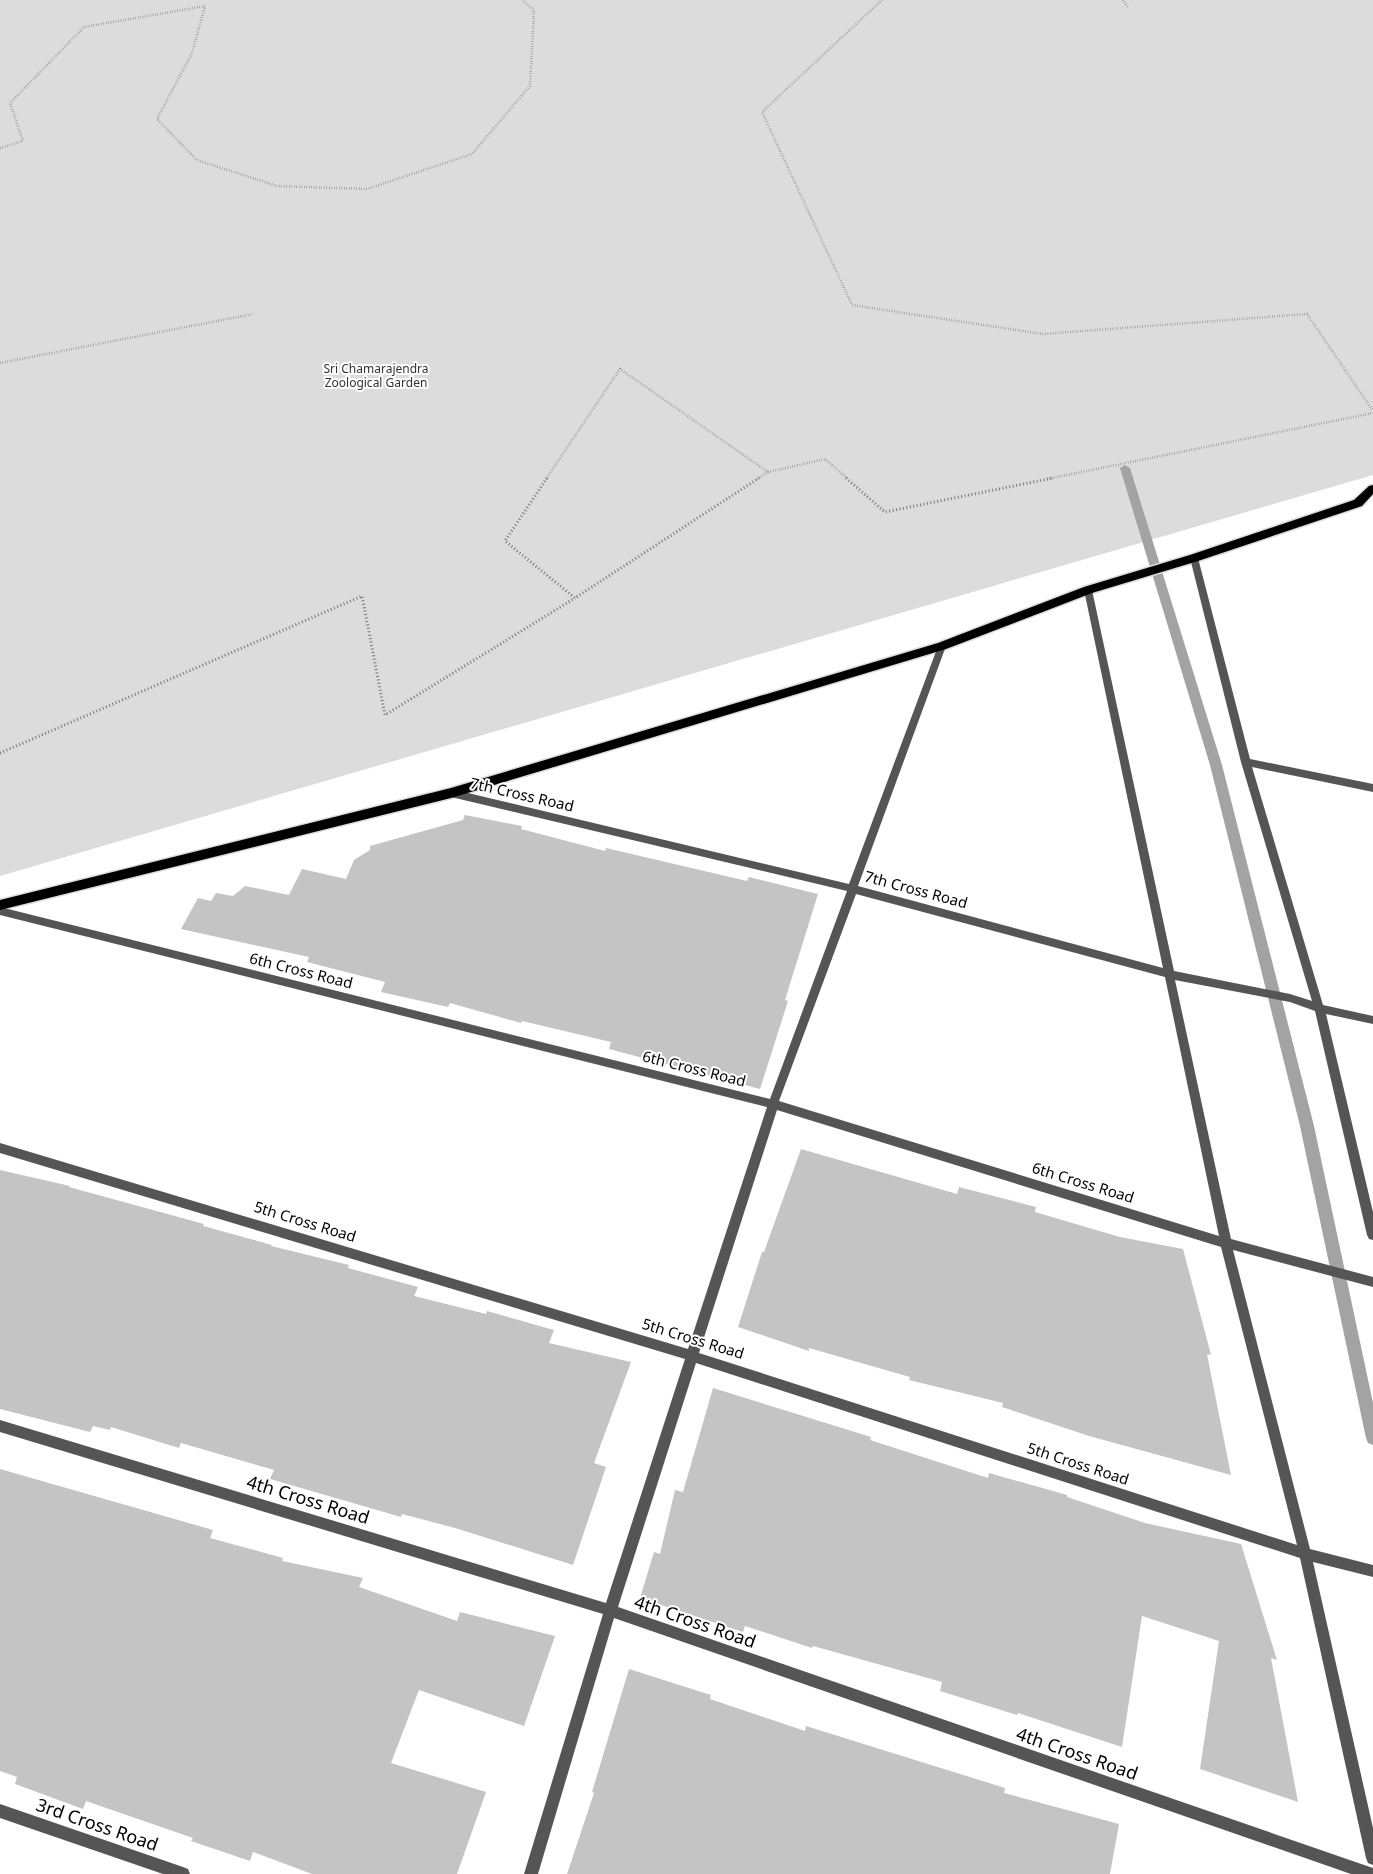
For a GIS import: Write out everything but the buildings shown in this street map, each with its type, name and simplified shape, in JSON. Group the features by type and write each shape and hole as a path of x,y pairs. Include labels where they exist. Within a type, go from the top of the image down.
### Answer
{"main road":[{"path":"0,905 451,793 942,646 1102,585 1194,558 1358,503 1373,488"},
{"path":"1358,503 1373,506"}],"street":[{"path":"1194,558 1246,762 1319,1008 1373,1235"},
{"path":"1088,590 1226,1243 1305,1554 1373,1858"},
{"path":"532,1874 610,1611 773,1104 942,646"},
{"path":"1246,762 1373,788"},
{"name":"7th Cross Road","path":"451,793 853,888 1168,974 1232,985 1290,998 1319,1008 1373,1020"},
{"name":"6th Cross Road","path":"0,911 773,1104 1226,1243 1281,1256 1373,1282"},
{"name":"5th Cross Road","path":"0,1148 692,1356 1305,1554 1367,1569"},
{"name":"4th Cross Road","path":"0,1426 582,1601 1370,1874"},
{"name":"3rd Cross Road","path":"0,1811 183,1874"}],"path":[{"path":"0,148 23,141 10,103 84,28 204,6 192,53 157,119 197,160 277,186 367,189 472,154 530,86 534,10 522,0"},
{"path":"0,753 362,596 385,715 575,598 768,472 825,459 885,512 1373,412 1307,314 1043,334 852,305 762,112 882,0"},
{"path":"1123,0 1128,7"},
{"path":"0,363 253,314"},
{"path":"575,598 505,541 620,369 768,472"}],"green space":[{"name":"Sri Chamarajendra Zoological Garden","path":"0,0 1373,0 1373,475 0,876"}],"waterway":[{"path":"1125,468 1216,765 1307,1126 1373,1438"}]}
